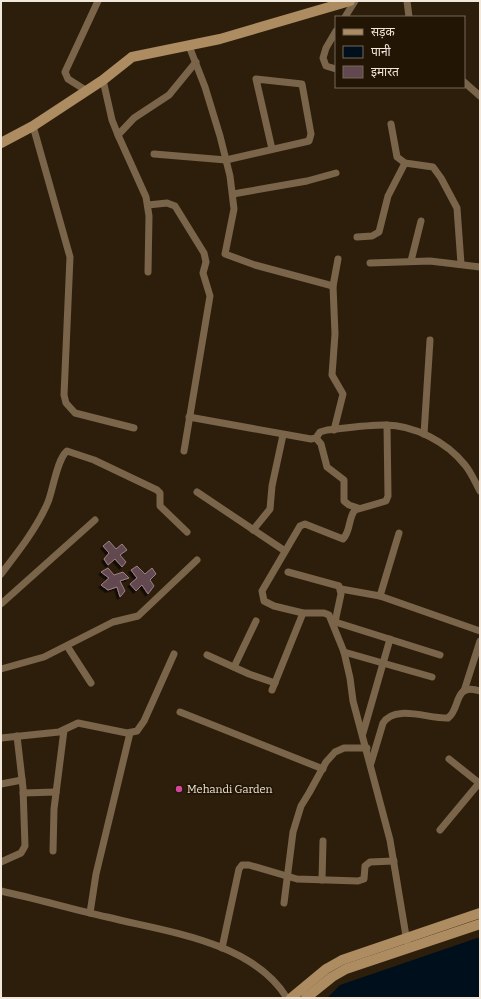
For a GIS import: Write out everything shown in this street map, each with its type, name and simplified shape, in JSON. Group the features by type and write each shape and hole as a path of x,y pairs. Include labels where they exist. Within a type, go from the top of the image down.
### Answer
{"street":[{"path":"87,91 68,79 65,72 98,1"},
{"path":"1,143 33,126 87,91 132,57 220,40 350,1"},
{"path":"346,16 355,1"},
{"path":"407,1 409,16"},
{"path":"335,33 326,48 323,58 326,66 335,69"},
{"path":"190,46 220,136 233,194 234,209 225,254 255,265 333,286"},
{"path":"118,135 134,118 169,94 196,62"},
{"path":"154,154 226,160 304,143 311,139 302,84 256,79 272,149"},
{"path":"103,80 112,120 148,205 148,272"},
{"path":"465,83 480,96"},
{"path":"391,124 397,157 405,163 430,165 441,178 458,211 461,264"},
{"path":"33,126 70,257 64,395 66,403 75,413 134,428"},
{"path":"357,237 372,236 379,232 388,196 405,163"},
{"path":"233,194 336,173"},
{"path":"148,205 168,203 175,206 205,257 203,273 210,296 184,451"},
{"path":"411,262 421,221"},
{"path":"334,430 343,394 332,375 335,334 333,286 338,259"},
{"path":"370,263 430,261 480,267"},
{"path":"424,434 430,340"},
{"path":"189,416 311,440 316,438 320,432 334,430 388,426 404,428 424,434 440,443 458,458 468,469 480,491"},
{"path":"316,438 321,444 327,467 344,480 344,501 349,505 358,508 381,504 387,499 388,426"},
{"path":"253,530 270,509 272,486 283,435"},
{"path":"1,574 43,512 52,492 62,458 67,451 94,460 157,490 160,493 160,506 187,532"},
{"path":"197,492 285,551"},
{"path":"358,508 353,512 348,532 344,539 302,524 264,585 262,596 264,601 274,606 303,613 324,613 329,615 333,621 344,652 350,678 353,702 371,763 394,861 408,943"},
{"path":"1,604 95,520"},
{"path":"380,596 399,533"},
{"path":"1,669 44,657 113,622 138,616 196,560"},
{"path":"288,572 336,584 341,589 380,596 480,632"},
{"path":"333,621 341,589"},
{"path":"272,690 303,613"},
{"path":"234,667 256,621"},
{"path":"333,621 440,655"},
{"path":"363,734 390,639"},
{"path":"371,763 386,718 397,714 448,718 452,715 459,696 464,691 480,641"},
{"path":"67,646 91,683"},
{"path":"344,652 432,677"},
{"path":"1,738 52,733 82,723 130,733 137,732 144,721 174,654"},
{"path":"207,656 275,683"},
{"path":"464,691 473,689 480,691"},
{"path":"180,712 323,769"},
{"path":"53,851 56,792 64,730"},
{"path":"90,913 96,874 130,733"},
{"path":"1,862 20,853 25,846 23,793 17,736"},
{"path":"284,902 294,825 302,806 331,756 340,749 350,747 367,748"},
{"path":"440,830 479,782 449,759"},
{"path":"1,784 22,780"},
{"path":"23,793 56,792"},
{"path":"322,880 323,840"},
{"path":"222,948 240,867 248,865 297,879 362,880 365,876 367,864 375,861 394,861"},
{"path":"1,892 156,928 222,948 266,971 275,980 287,998"},
{"path":"306,998 332,977 346,970 480,913"},
{"path":"291,998 321,973 337,963 480,924"}],"water":[{"path":"480,937 480,998 327,998 340,985"}],"building":[{"path":"109,541 116,549 122,544 127,550 120,555 126,562 122,567 115,559 108,565 104,559 109,553 103,546"},
{"path":"137,566 145,574 152,568 156,574 150,580 154,586 148,594 142,585 136,591 130,584 137,578 131,570"},
{"path":"108,568 114,575 123,572 129,578 120,581 125,591 120,597 117,587 108,590 101,585 109,578 101,572"}],"place":[{"name":"Mehandi Garden","path":"179,789"}]}
